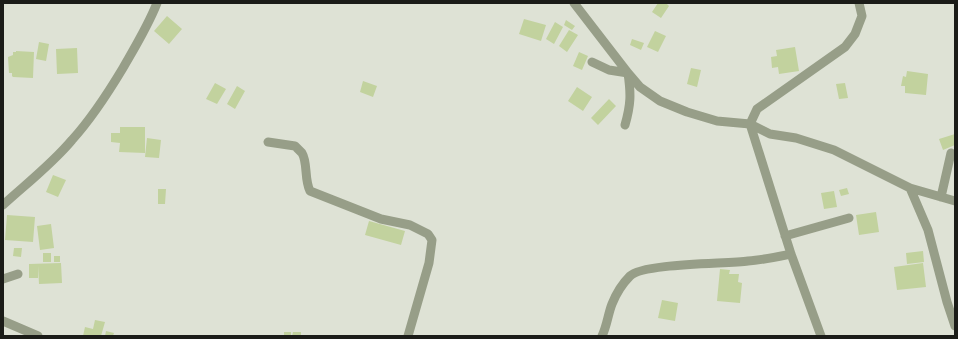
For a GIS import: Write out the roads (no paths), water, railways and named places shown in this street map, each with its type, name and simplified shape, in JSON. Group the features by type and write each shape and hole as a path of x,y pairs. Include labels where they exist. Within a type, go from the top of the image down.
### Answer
{"street":[{"path":"3,205 53,160 72,140 86,122 133,50 151,18 157,3"},
{"path":"574,3 640,87 660,101 687,112 717,121 750,124 770,134 796,138 834,150 910,188 955,201"},
{"path":"821,336 791,254 750,124 757,109 844,47 855,34 862,16 859,3"},
{"path":"592,62 609,70 628,73"},
{"path":"624,126 630,109 631,93 628,73"},
{"path":"268,142 296,146 302,154 305,162 306,177 310,191 381,219 410,225 428,234 432,240 429,264 408,336"},
{"path":"941,198 951,153"},
{"path":"910,188 928,230 947,302 955,326"},
{"path":"785,236 849,218"},
{"path":"602,336 612,304 626,281 636,271 658,267 720,262 747,262 791,254"},
{"path":"3,279 18,274"},
{"path":"3,321 38,336"}]}
